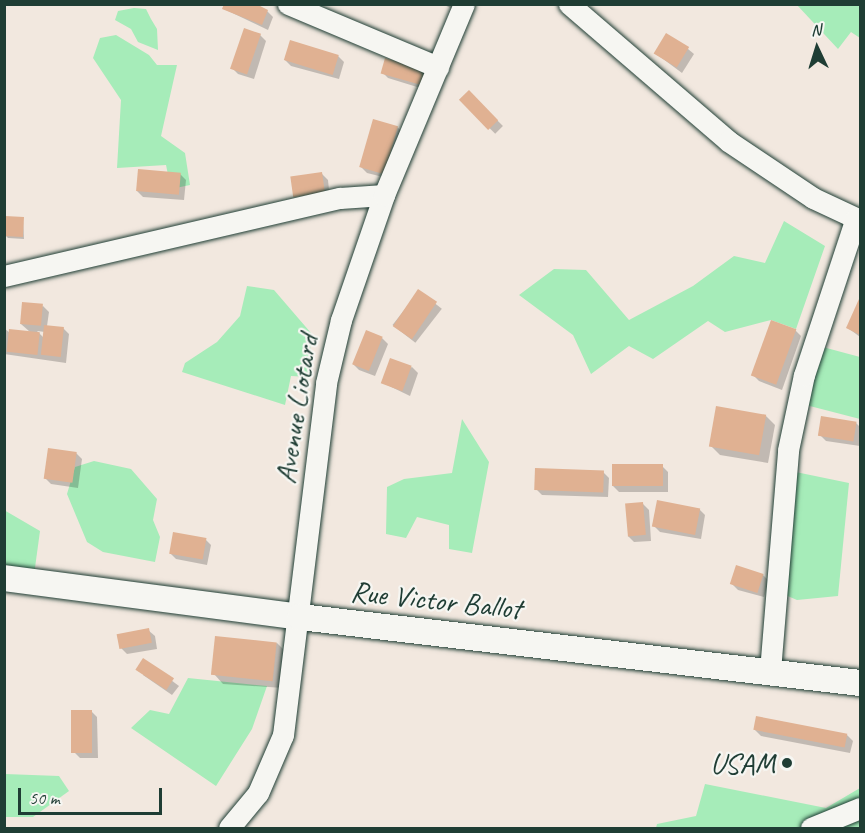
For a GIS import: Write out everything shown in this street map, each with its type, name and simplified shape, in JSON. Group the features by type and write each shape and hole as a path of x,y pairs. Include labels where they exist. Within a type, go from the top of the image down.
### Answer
{"main road":[{"name":"Rue Victor Ballot","path":"4,578 300,617 861,683"}],"street":[{"path":"288,4 438,66"},
{"name":"Avenue Liotard","path":"229,828 258,793 283,735 300,617 326,382 341,320 384,195 464,4"},
{"path":"569,4 728,141 813,198 858,219 804,375 788,450 770,671"},
{"path":"4,276 340,198 384,195"},
{"path":"811,828 861,808"}],"green space":[{"path":"797,5 860,5 860,38 851,32 838,49"},
{"path":"134,8 146,9 157,29 158,50 138,42 131,29 115,20 118,11"},
{"path":"116,35 149,55 157,65 177,65 161,136 185,153 190,185 171,189 166,165 117,168 121,100 93,58 100,38"},
{"path":"784,221 825,246 796,329 771,320 725,332 708,321 653,359 629,346 591,374 573,335 519,295 554,269 586,270 629,320 693,286 734,256 765,263"},
{"path":"247,286 274,290 311,333 309,377 291,376 285,405 182,372 185,363 217,342 240,316"},
{"path":"819,346 860,357 860,419 802,404"},
{"path":"462,419 489,462 472,553 449,549 449,525 417,517 406,538 386,534 387,487 404,479 452,473"},
{"path":"94,461 131,469 157,499 153,520 160,537 155,562 103,552 87,542 67,494 75,467"},
{"path":"786,470 849,483 838,596 797,600 776,591"},
{"path":"4,510 40,531 34,575 5,572"},
{"path":"188,678 267,686 252,729 216,786 131,728 150,710 169,714"},
{"path":"5,774 59,776 69,791 33,817 5,817"},
{"path":"705,784 826,808 860,788 860,828 656,828 657,824 696,816"}],"building":[{"path":"224,4 256,4 268,10 262,25 222,9"},
{"path":"244,28 261,34 247,75 230,69"},
{"path":"666,33 689,47 677,67 654,54"},
{"path":"290,40 339,55 333,75 284,60"},
{"path":"385,58 429,71 425,86 381,73"},
{"path":"469,90 498,120 488,130 459,100"},
{"path":"373,119 398,126 384,174 359,167"},
{"path":"138,169 181,173 179,195 136,191"},
{"path":"322,172 325,193 293,197 290,176"},
{"path":"5,216 24,217 23,237 4,236"},
{"path":"418,289 437,302 412,339 393,326"},
{"path":"860,300 860,335 846,328"},
{"path":"22,302 43,304 41,326 20,324"},
{"path":"771,320 796,329 776,385 751,375"},
{"path":"44,325 64,327 61,357 41,355"},
{"path":"9,329 40,332 37,355 7,352"},
{"path":"366,330 383,337 369,371 352,364"},
{"path":"390,358 412,366 402,391 381,383"},
{"path":"716,406 766,415 759,455 709,446"},
{"path":"821,416 857,422 853,441 818,436"},
{"path":"48,448 77,452 72,483 44,479"},
{"path":"612,464 663,464 663,486 612,486"},
{"path":"535,468 604,470 603,492 534,490"},
{"path":"657,500 700,508 695,535 652,527"},
{"path":"643,502 646,535 628,536 625,504"},
{"path":"173,532 206,538 203,560 169,554"},
{"path":"736,565 764,574 757,593 730,584"},
{"path":"149,628 152,643 119,649 117,634"},
{"path":"215,636 277,642 273,681 211,675"},
{"path":"143,658 174,678 166,690 135,670"},
{"path":"71,710 92,710 92,753 71,753"},
{"path":"756,716 847,734 845,747 753,730"}],"place":[{"name":"USAM","path":"787,763"}]}
